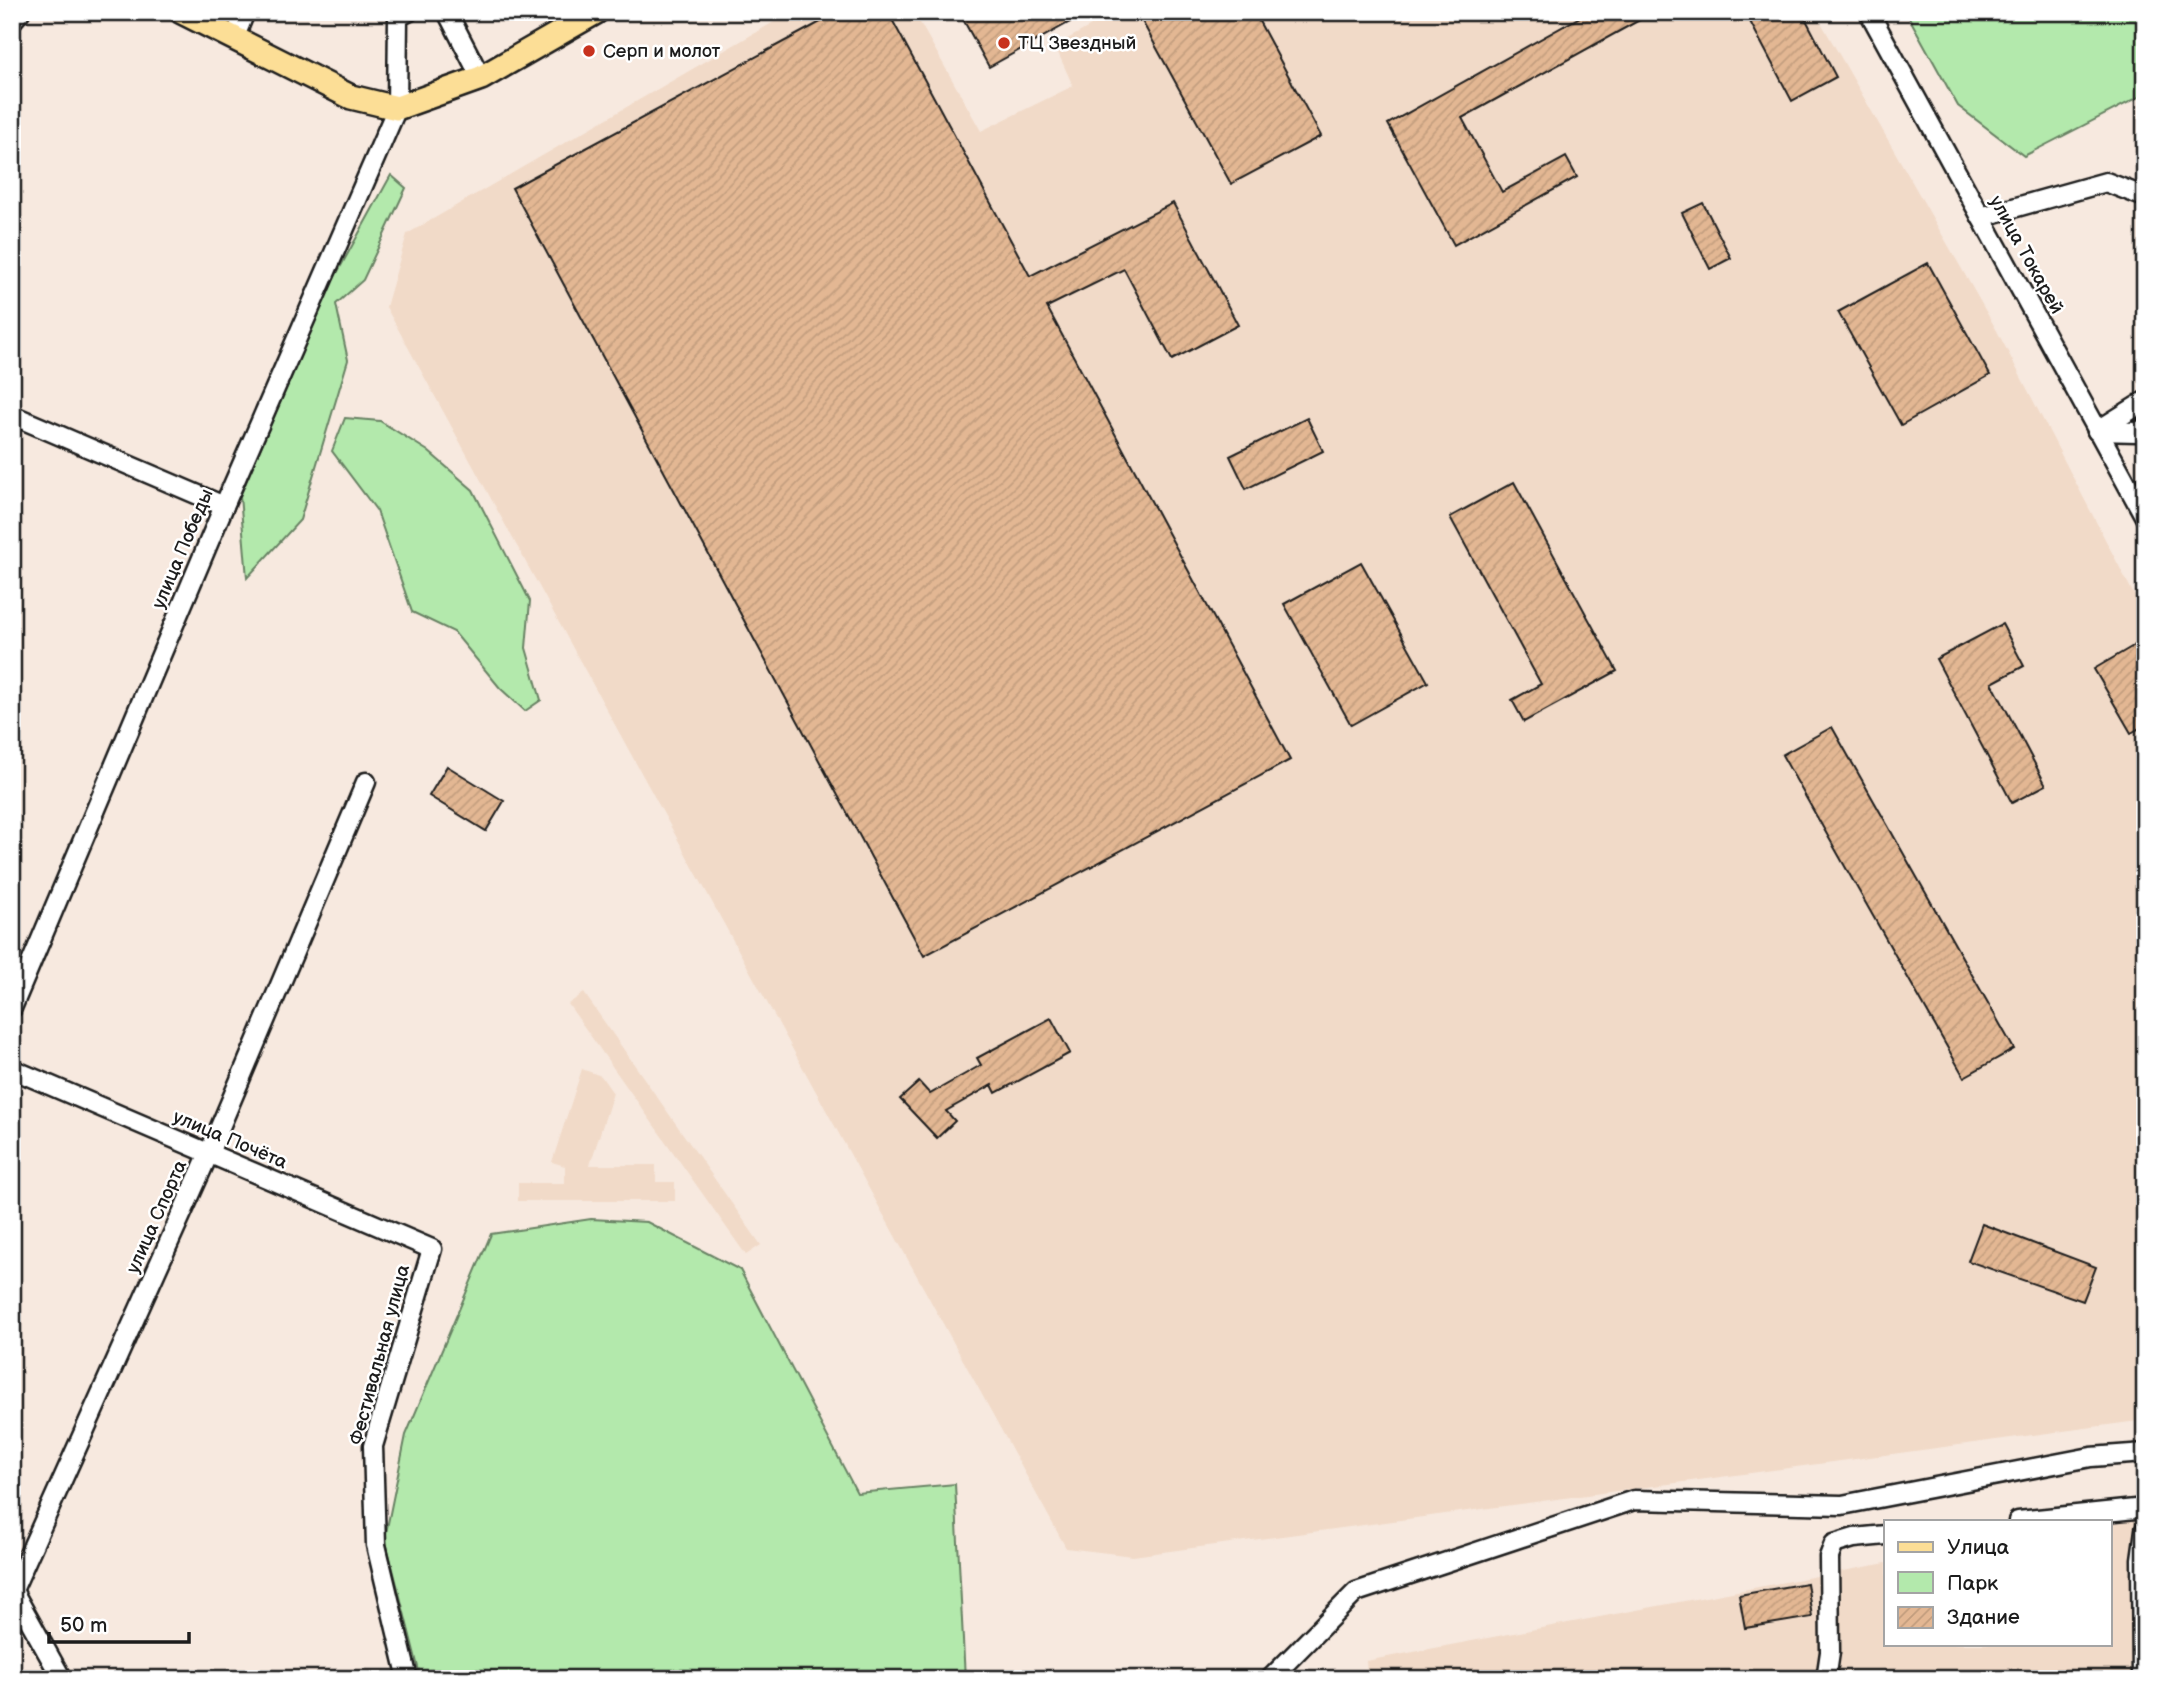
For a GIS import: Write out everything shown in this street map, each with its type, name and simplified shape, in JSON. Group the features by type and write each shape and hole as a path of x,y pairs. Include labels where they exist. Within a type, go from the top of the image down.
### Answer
{"main road":[{"path":"182,12 351,97 397,108 481,78 596,12"}],"street":[{"path":"12,21 20,12"},
{"path":"234,39 245,12"},
{"path":"447,12 481,78"},
{"name":"улица Токарей","path":"1870,12 2145,517"},
{"path":"397,108 403,15"},
{"name":"улица Победы","path":"12,1008 224,506 397,108"},
{"path":"1981,217 2106,182 2145,197"},
{"path":"2097,430 2145,401"},
{"path":"12,415 224,506"},
{"path":"2097,430 2137,432 2145,428"},
{"name":"улица Спорта","path":"13,1589 209,1153 366,782"},
{"name":"улица Почёта","path":"12,1069 432,1248"},
{"name":"Фестивальная улица","path":"408,1679 376,1545 373,1446 432,1248"},
{"path":"1270,1679 1356,1592 1634,1500 1842,1505 2091,1457 2145,1453"},
{"path":"2028,1520 2145,1508"},
{"path":"2141,1679 2141,1550 2145,1530"},
{"path":"1826,1679 1830,1652 1829,1557 1835,1544 1854,1538 1884,1535"},
{"path":"13,1589 62,1679"}],"shaded area":[{"path":"791,12 914,12 981,131 1073,86 1055,46 1107,17 1105,12 1815,12 1996,329 2145,616 2145,1420 1133,1556 1066,1548 386,307 407,234"},
{"path":"584,993 761,1245 746,1255 568,1004"},
{"path":"582,1069 601,1076 613,1093 590,1165 656,1165 656,1182 675,1182 675,1201 518,1201 518,1183 565,1183 565,1166 552,1162"},
{"path":"2145,1518 2145,1679 1368,1679 1366,1661 1884,1563 1884,1646 2112,1646 2112,1524"}],"green space":[{"path":"1906,12 2145,12 2145,94 2024,156 1958,106"},
{"path":"391,175 406,188 363,280 336,304 348,360 300,520 247,578 240,496 331,284"},
{"path":"345,418 380,421 428,451 473,490 530,601 526,648 541,700 525,711 500,688 454,632 412,612 377,511 332,451"},
{"path":"591,1219 647,1222 740,1270 857,1493 955,1484 965,1679 421,1679 385,1538 406,1435 491,1234"}],"building":[{"path":"839,12 888,12 1030,276 1173,203 1238,325 1172,360 1124,269 1047,307 1290,760 924,956 512,188"},
{"name":"ТЦ Звездный","path":"959,12 1088,12 989,67"},
{"path":"1137,12 1254,12 1321,136 1231,184"},
{"path":"1589,12 1654,12 1462,118 1502,192 1566,157 1577,177 1454,245 1388,124"},
{"path":"1745,12 1802,12 1836,77 1792,101"},
{"path":"1703,203 1731,258 1710,269 1682,213"},
{"path":"1928,263 1990,375 1901,425 1838,312"},
{"path":"1307,418 1323,451 1246,489 1230,456"},
{"path":"1514,482 1617,671 1524,722 1512,700 1541,684 1450,517"},
{"path":"1361,562 1428,682 1351,725 1284,604"},
{"path":"2002,624 2024,666 1992,683 2046,785 2012,803 1936,659"},
{"path":"2140,642 2145,650 2145,725 2131,733 2094,669"},
{"path":"1832,727 2014,1049 1964,1077 1782,755"},
{"path":"447,766 504,801 486,831 429,796"},
{"path":"1051,1018 1070,1053 996,1093 992,1085 946,1111 955,1121 937,1138 900,1099 919,1082 930,1094 981,1065 977,1058"},
{"path":"1982,1224 2096,1267 2083,1301 1968,1261"},
{"path":"1807,1583 1812,1617 1745,1628 1739,1595"}],"place":[{"name":"ТЦ Звездный","path":"1004,43"},
{"name":"Серп и молот","path":"589,51"}]}
